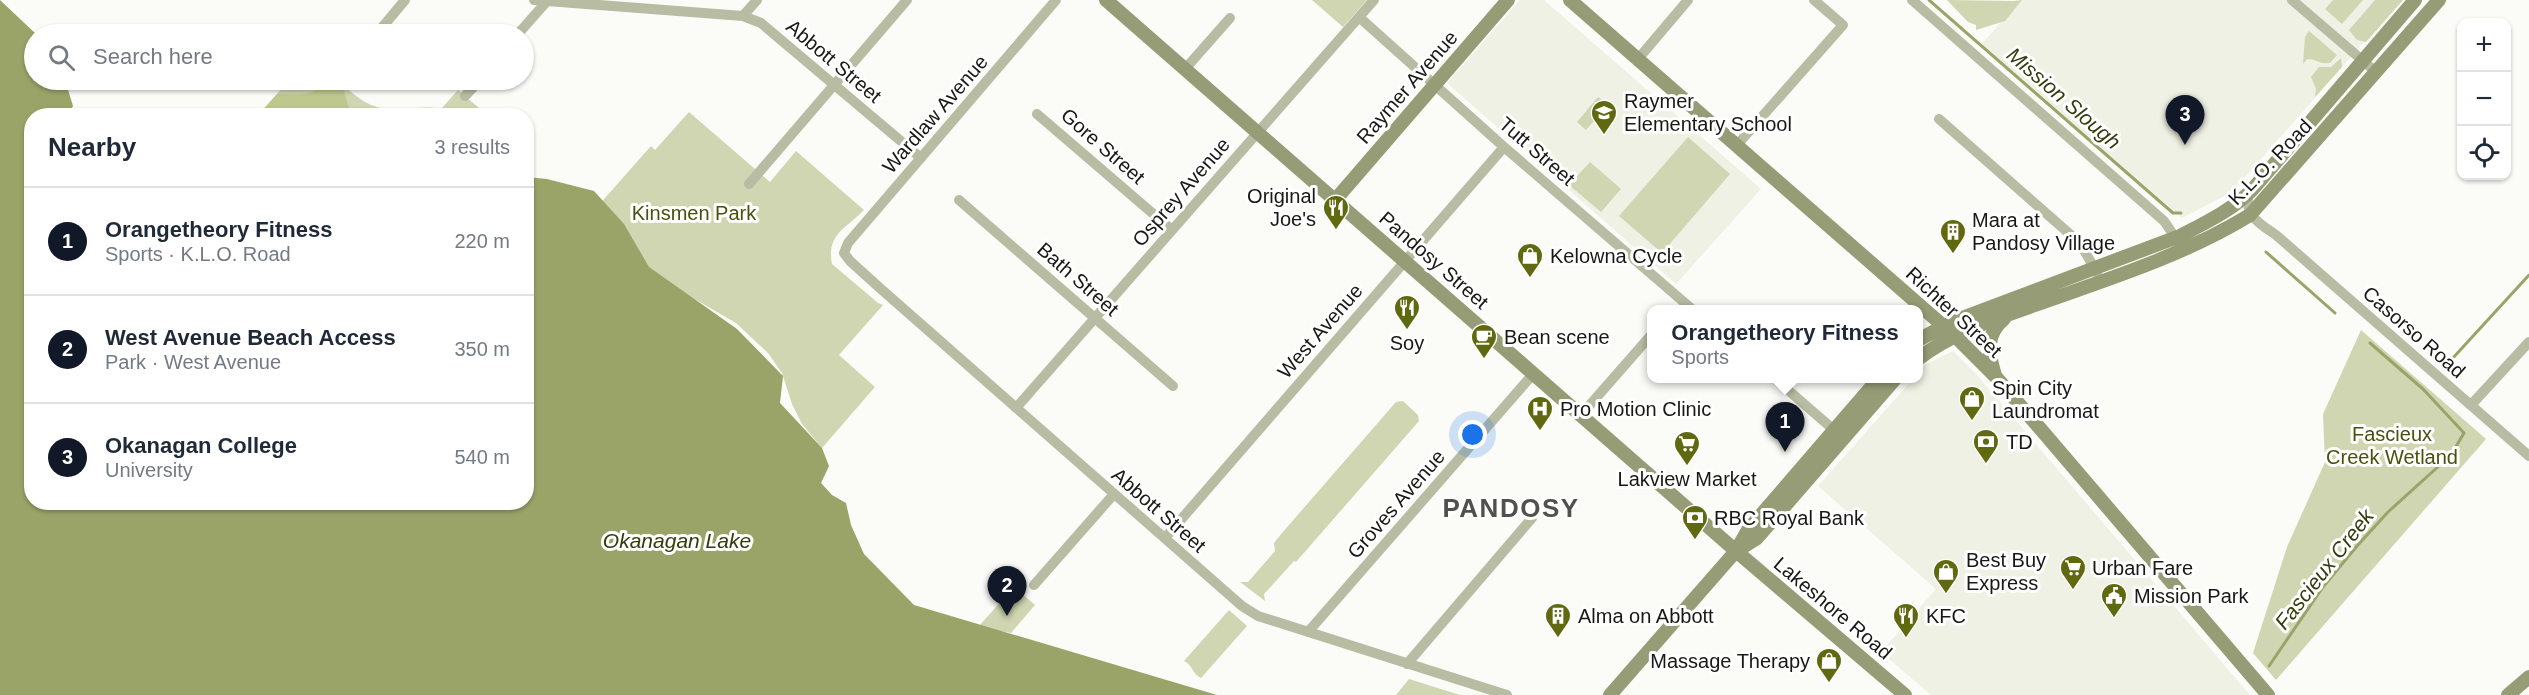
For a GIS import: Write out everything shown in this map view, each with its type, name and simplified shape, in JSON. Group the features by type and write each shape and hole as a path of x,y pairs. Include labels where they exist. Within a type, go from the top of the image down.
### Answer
{"main road":[{"name":"Pandosy Street","path":"1106,0 1736,551"},
{"name":"Raymer Avenue","path":"1336,200 1508,0"},
{"name":"Richter Street","path":"1570,0 1919,305"},
{"name":"K.L.O. Road","path":"1923,337 1943,326 2094,266 2175,237 2210,221 2249,194 2415,0"},
{"name":"K.L.O. Road","path":"1923,356 1956,337 2009,314 2174,255 2217,236 2255,212 2439,0"},
{"name":"Richter Street","path":"1923,308 1996,376 2268,695"},
{"path":"1996,376 1989,356 1989,343 1994,327 2009,314"},
{"path":"1610,695 1736,551 1748,530 1875,383"},
{"path":"1736,551 1757,538 1892,383"},
{"name":"Lakeshore Road","path":"1736,551 1905,695"},
{"path":"2508,695 2529,677"}],"street":[{"path":"385,24 405,0"},
{"name":"Abbott Street","path":"534,0 744,16 761,23 921,158"},
{"path":"744,16 757,0"},
{"path":"749,184 907,0"},
{"name":"Wardlaw Avenue","path":"844,253 848,243 1056,0"},
{"name":"Osprey Avenue","path":"1016,408 1374,0"},
{"path":"1638,59 1688,0"},
{"path":"1737,145 1843,25 1814,0"},
{"path":"1912,0 2164,221 2175,237"},
{"path":"2292,0 2376,72"},
{"path":"527,24 547,1"},
{"name":"Tutt Street","path":"1359,17 1423,72 1434,86 1688,305"},
{"path":"1185,69 1230,18"},
{"path":"465,96 471,90"},
{"name":"Gore Street","path":"1037,114 1172,230"},
{"path":"1939,119 2080,243 2101,281"},
{"name":"West Avenue","path":"1165,538 1504,147"},
{"path":"2249,194 2247,201 2255,212"},
{"name":"Bath Street","path":"959,200 1173,386"},
{"name":"Casorso Road","path":"2255,212 2276,235 2529,456"},
{"name":"Abbott Street","path":"844,253 865,275 1242,606 1258,616 1507,695"},
{"path":"1676,305 1681,300"},
{"path":"1582,414 1647,340"},
{"path":"2471,405 2529,342"},
{"name":"Groves Avenue","path":"1308,632 1534,373"},
{"path":"1780,383 1834,430"},
{"path":"1034,585 1114,494"},
{"path":"1407,664 1532,518"}],"shaded area":[{"name":"Raymer Elementary School","path":"1520,0 1544,0 1761,189 1676,284 1447,83"},
{"path":"2020,0 2401,0 2232,192 2182,218 1981,45"},
{"path":"344,90 349,108 264,108 277,94"},
{"path":"1953,351 1977,375 2250,695 1931,695 1881,652 1936,589 1818,486 1909,383 1923,383 1925,365"}],"green space":[{"path":"1312,0 1367,0 1343,27"},
{"path":"1947,0 2022,0 2005,21 1976,30 1976,25 1968,22"},
{"path":"2333,0 2363,0 2342,24 2325,9"},
{"path":"2375,0 2403,0 2366,42 2357,40 2349,30"},
{"path":"2309,31 2337,55 2330,63 2307,59 2303,64 2305,37"},
{"path":"2341,58 2342,67 2315,97 2316,89 2311,77 2319,67 2331,67"},
{"path":"280,90 349,90 367,103 383,108 265,108"},
{"path":"458,90 479,108 442,108"},
{"path":"1598,97 1608,105 1586,130 1577,122"},
{"name":"Kinsmen Park","path":"689,112 770,182 796,151 864,210 839,232 832,245 831,254 832,264 883,305 839,355 875,387 822,448 802,424 792,404 782,373 768,353 736,323 643,269 597,207 651,146 655,150"},
{"path":"1688,137 1730,174 1662,253 1619,216"},
{"path":"1590,162 1621,189 1601,212 1569,185"},
{"name":"Fascieux Creek Wetland","path":"2361,330 2486,439 2276,680 2253,653 2287,547 2325,462 2323,414"},
{"path":"1403,401 1418,415 1419,421 1296,562 1294,561 1264,594 1265,601 1240,582 1248,582 1275,551 1274,543 1282,533 1396,402"},
{"path":"1014,587 1035,605 1011,633 978,627"},
{"path":"1229,610 1247,626 1201,678 1184,661"},
{"path":"1409,679 1460,695 1396,695"}],"water":[{"name":"Okanagan Lake","path":"0,0 25,24 24,90 68,90 73,106 72,108 24,108 24,510 534,510 534,178 547,179 594,191 624,224 649,267 737,329 783,376 780,403 822,448 829,466 821,483 832,495 846,503 851,525 864,554 914,605 1217,695 0,695"}],"waterway":[{"name":"Mission Slough","path":"1929,0 2173,213 2181,213"},
{"name":"Mission Slough","path":"2266,252 2335,313"},
{"name":"Fascieux Creek","path":"2452,359 2529,275"},
{"name":"Fascieux Creek","path":"2269,666 2323,587 2357,546 2388,512 2451,455 2464,433 2423,389 2370,343"}],"place":[{"name":"Raymer Elementary School","path":"1604,136"},
{"name":"Okanagan College","path":"2185,145"},
{"name":"Original Joe's","path":"1336,231"},
{"name":"Mara at Pandosy Village","path":"1953,255"},
{"name":"Kelowna Cycle","path":"1530,279"},
{"name":"Soy","path":"1407,331"},
{"name":"Bean scene","path":"1484,360"},
{"name":"Spin City Laundromat","path":"1972,422"},
{"name":"Pro Motion Clinic","path":"1540,432"},
{"name":"Orangetheory Fitness","path":"1785,452"},
{"name":"TD","path":"1986,465"},
{"name":"Lakview Market","path":"1687,467"},
{"name":"RBC Royal Bank","path":"1695,541"},
{"name":"Urban Fare","path":"2073,591"},
{"name":"Best Buy Express","path":"1946,595"},
{"name":"West Avenue Beach Access","path":"1007,616"},
{"name":"Mission Park","path":"2114,619"},
{"name":"Alma on Abbott","path":"1558,639"},
{"name":"KFC","path":"1906,639"},
{"name":"Massage Therapy","path":"1829,684"}],"district":[{"name":"PANDOSY","path":"1511,508"}]}
